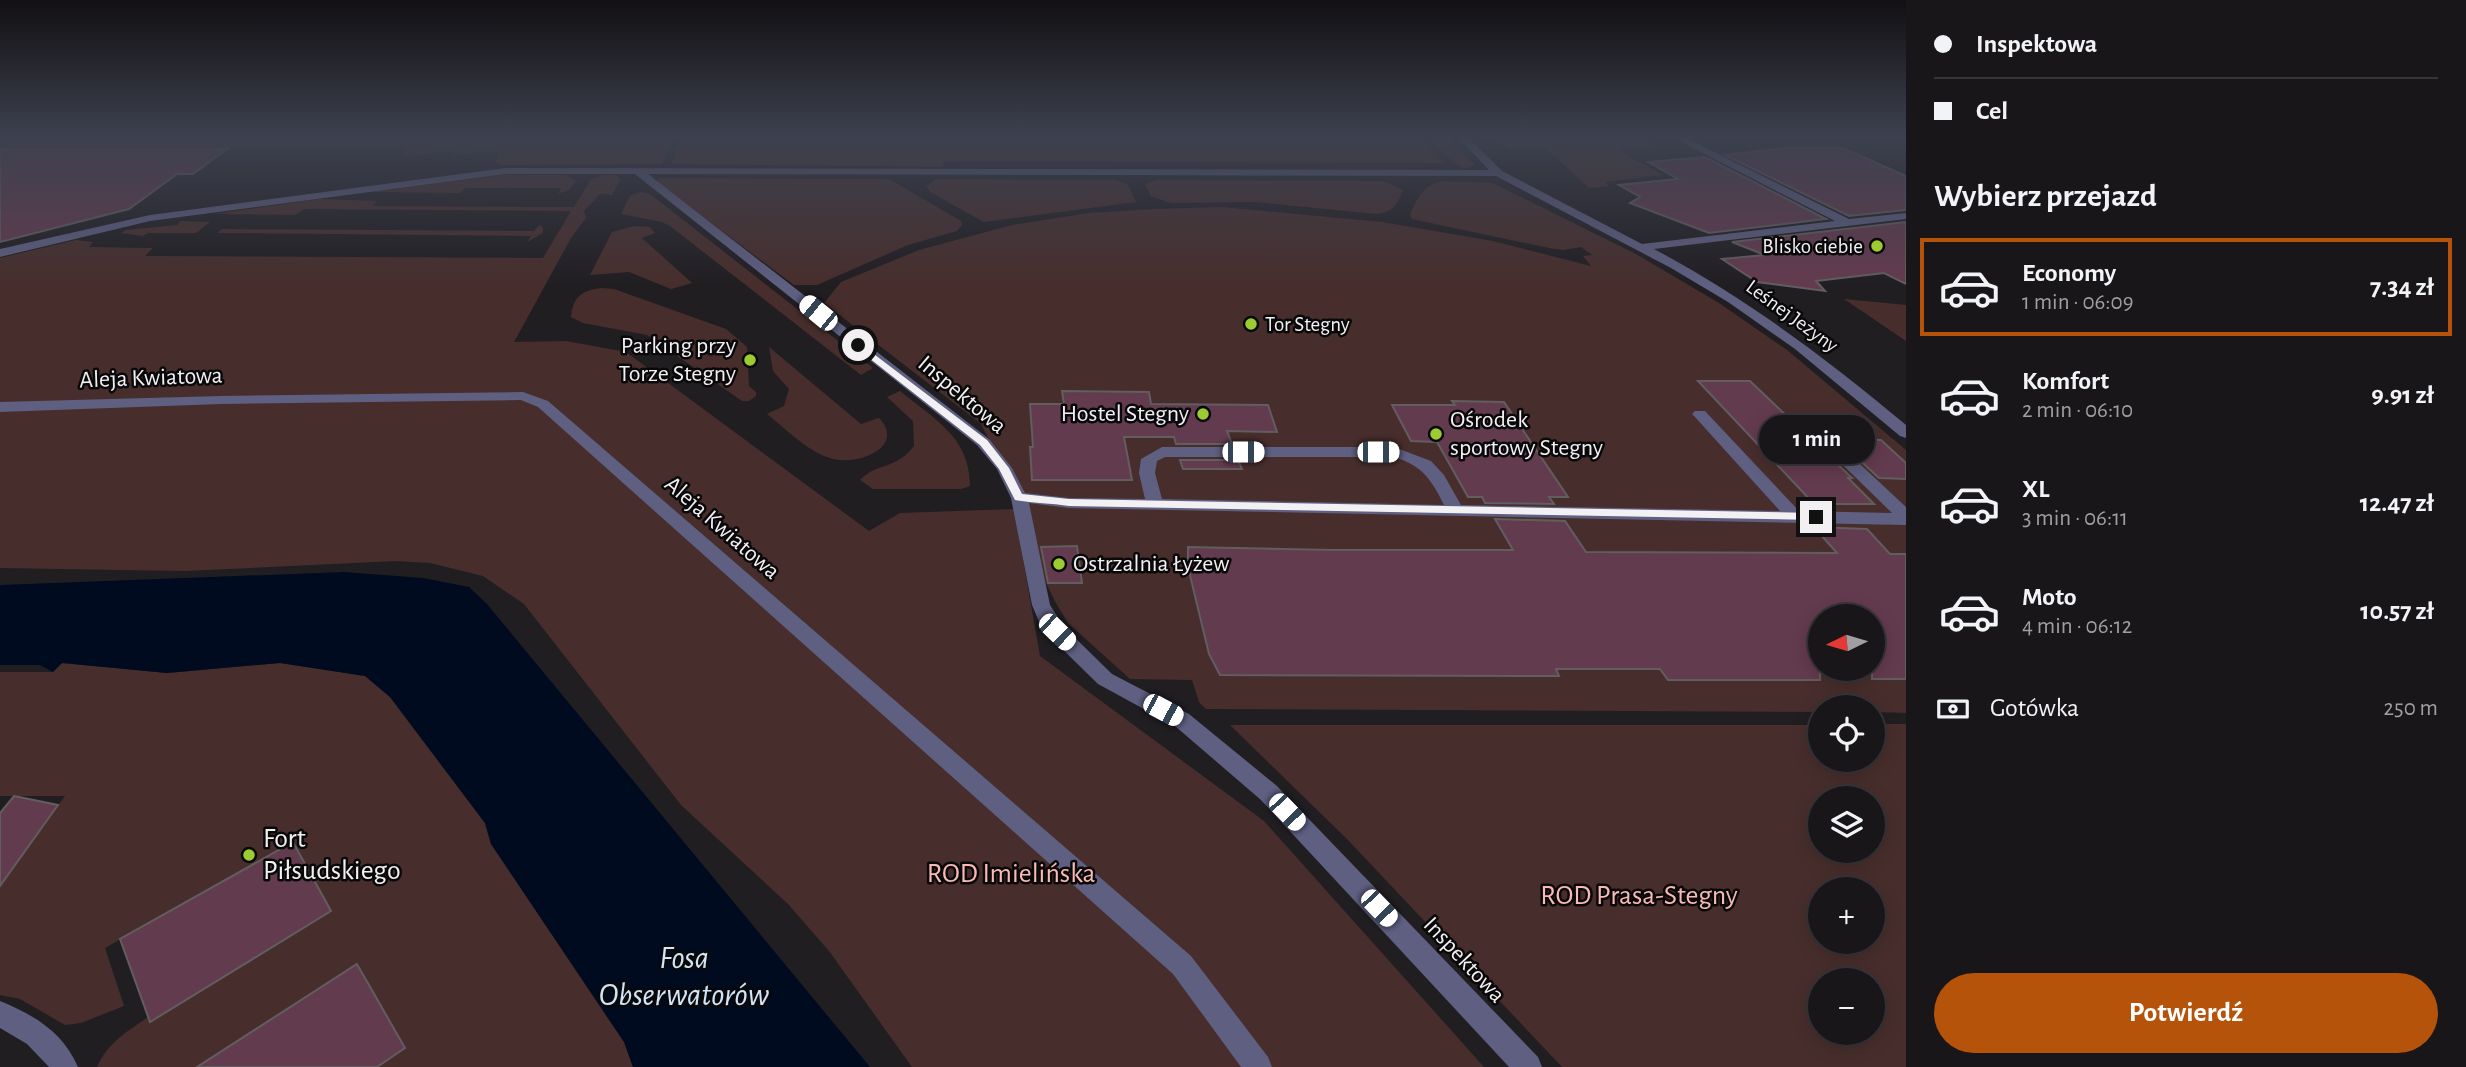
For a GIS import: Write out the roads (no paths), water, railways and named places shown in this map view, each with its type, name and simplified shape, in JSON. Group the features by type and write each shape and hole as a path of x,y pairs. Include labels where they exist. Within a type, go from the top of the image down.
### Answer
{"street":[{"path":"0,253 150,218 383,186"},
{"name":"Inspektowa","path":"653,186 983,442 1004,468 1019,498 1041,605 1048,621 1057,632 1105,679 1182,720 1269,793 1528,1067"},
{"name":"Leśnej Jeżyny","path":"1522,186 1643,247 1733,299 1801,345 1906,433"},
{"path":"1750,186 1822,226"},
{"path":"1775,186 1848,223"},
{"path":"1643,247 1906,216"},
{"path":"1888,218 1906,227"},
{"name":"Aleja Kwiatowa","path":"0,407 221,400 523,396 543,404 1182,965 1258,1067"},
{"path":"1700,414 1794,516"},
{"path":"1811,426 1906,518"},
{"path":"1154,503 1146,466 1149,459 1162,452 1394,452 1413,456 1430,466 1454,509"},
{"path":"1019,498 1042,498 1069,503 1906,518"},
{"path":"0,1014 22,1023 45,1041 64,1067"}],"water":[{"name":"Fosa Obserwatorów","path":"344,572 423,578 469,587 487,604 870,1067 633,1067 624,1042 491,844 485,823 390,697 365,676 280,663 167,673 62,663 53,672 40,665 0,665 0,585"}],"place":[{"name":"Blisko ciebie","path":"1877,246"},
{"name":"Tor Stegny","path":"1251,324"},
{"name":"Parking przy Torze Stegny","path":"750,360"},
{"name":"Hostel Stegny","path":"1203,414"},
{"name":"Ośrodek sportowy Stegny","path":"1436,434"},
{"name":"Ostrzalnia Łyżew","path":"1059,564"},
{"name":"Fort Piłsudskiego","path":"249,855"}],"park label":[{"name":"ROD Imielińska","path":"1011,874"},
{"name":"ROD Prasa-Stegny","path":"1639,896"}]}
